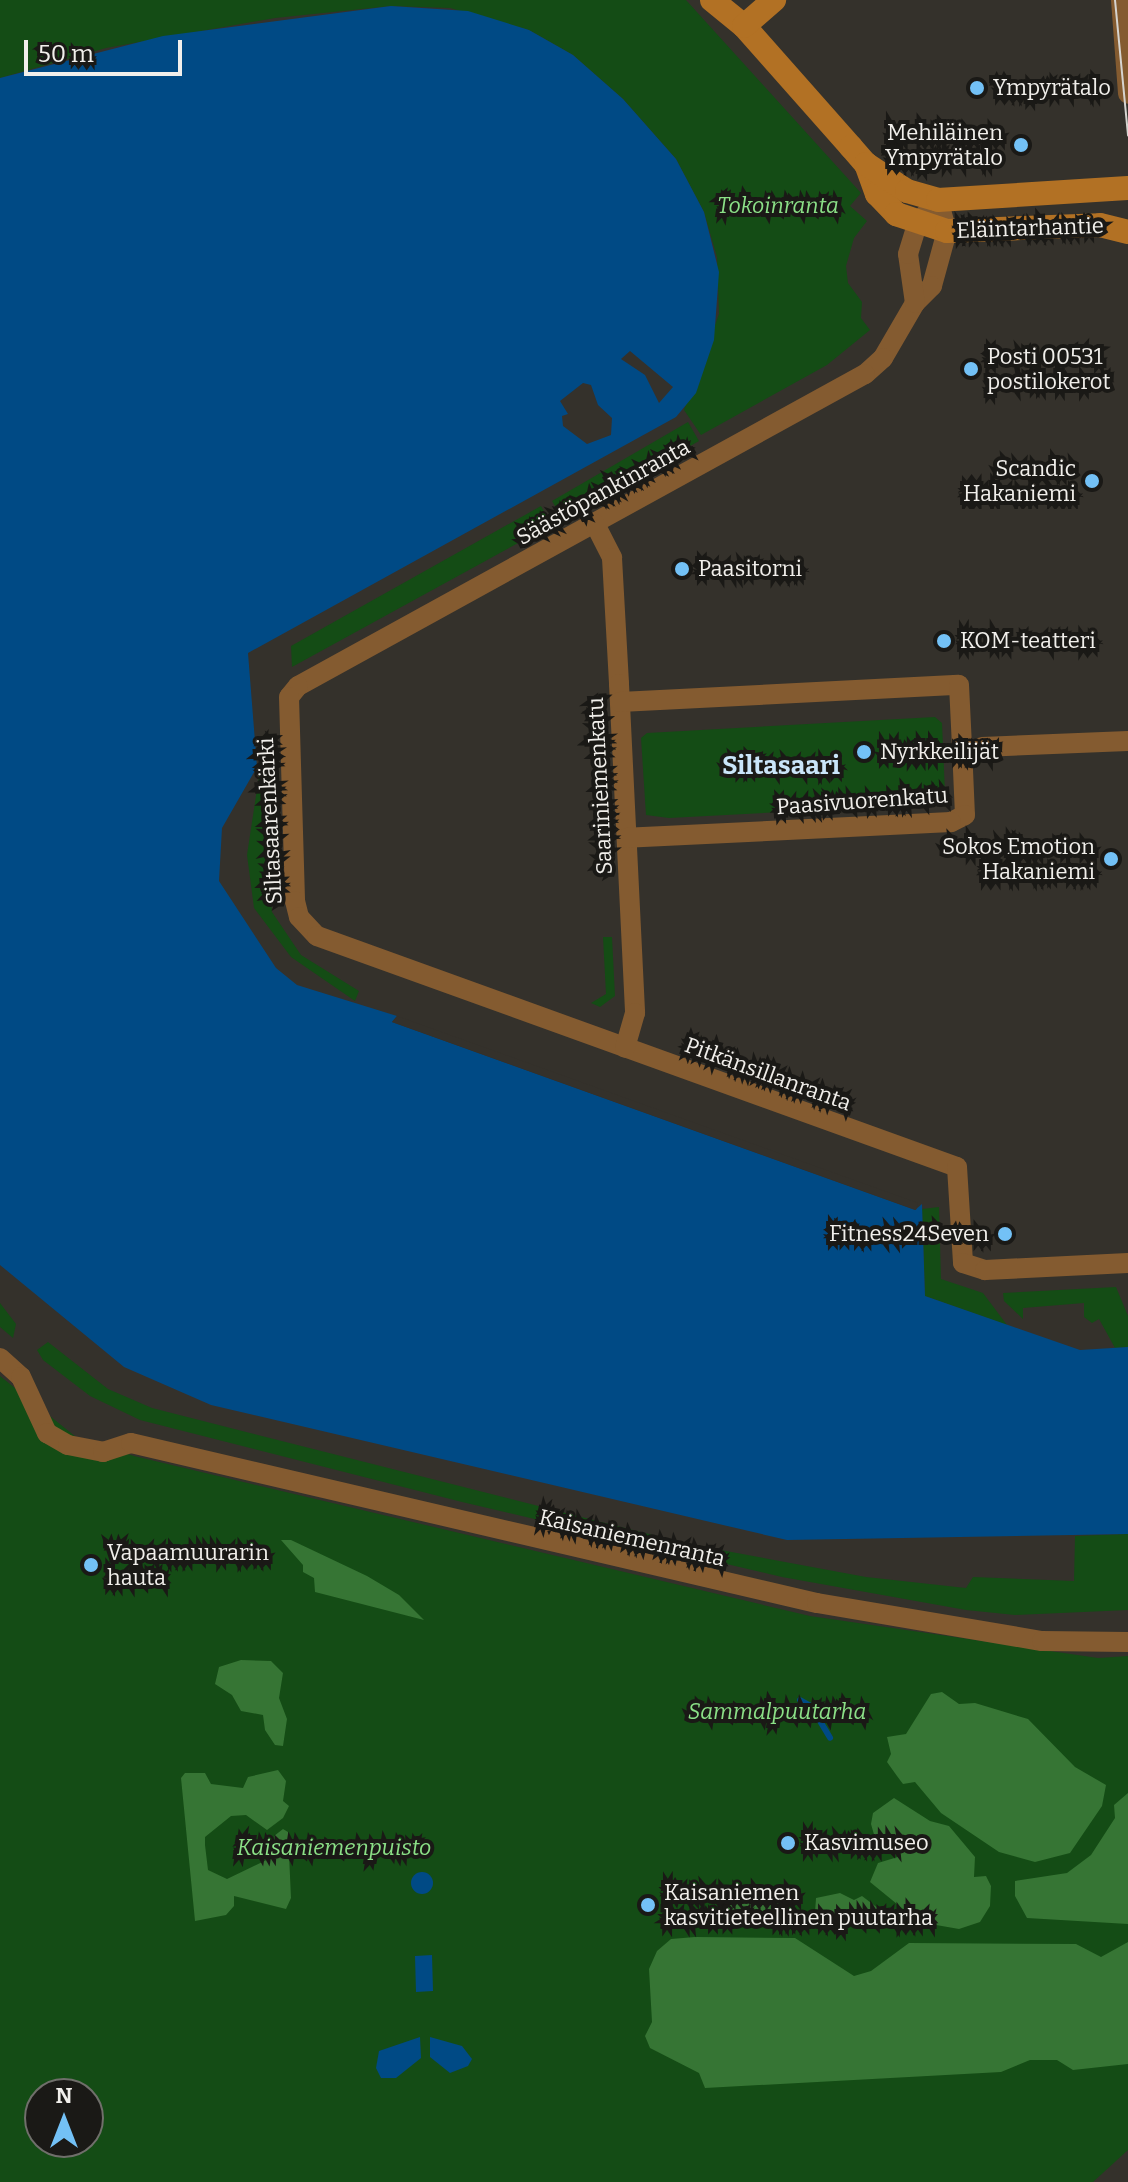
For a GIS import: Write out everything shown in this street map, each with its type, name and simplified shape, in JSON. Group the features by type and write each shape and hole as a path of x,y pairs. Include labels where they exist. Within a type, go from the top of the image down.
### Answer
{"main road":[{"name":"Eläintarhantie","path":"712,0 744,26 866,164 907,191 938,200 1128,188"},
{"name":"Eläintarhantie","path":"736,0 744,26"},
{"path":"744,26 774,0"},
{"name":"Eläintarhantie","path":"866,164 877,194 896,214 917,224 947,231 1100,225 1128,232"}],"street":[{"path":"1121,0 1128,94"},
{"path":"915,303 908,272 917,224 938,200"},
{"path":"938,200 947,231"},
{"name":"Säästöpankinranta","path":"289,697 298,686 865,374 892,346 915,303 932,286 947,231"},
{"name":"Saariniemenkatu","path":"595,524 612,558 635,1013 625,1048"},
{"name":"Paasivuorenkatu","path":"620,702 959,685 962,734 965,815 951,822 627,838"},
{"name":"Siltasaarenkärki","path":"289,697 295,901 299,917 317,936"},
{"path":"982,747 1123,736"},
{"name":"Pitkänsillanranta","path":"317,936 957,1167 963,1263 985,1270 1128,1263"},
{"name":"Kaisaniemenranta","path":"0,1358 21,1377 47,1433 68,1445 103,1452 131,1443 799,1600 1042,1641 1128,1642"}],"green space":[{"name":"Tokoinranta","path":"0,0 686,0 861,193 850,206 867,221 854,238 846,266 848,283 862,302 861,318 870,330 827,365 701,435 684,410 719,314 717,257 704,212 676,159 623,99 573,55 529,30 450,8 391,6 275,18 106,48 0,78"},
{"path":"688,422 699,441 563,519 552,501"},
{"path":"541,506 551,525 292,667 291,646"},
{"path":"935,717 942,723 945,793 936,804 669,818 646,815 641,738 647,733"},
{"path":"260,769 272,912 301,955 359,991 355,1001 291,957 254,908 247,855"},
{"path":"603,937 612,937 615,996 600,1007 591,1003 606,994"},
{"path":"939,1207 941,1279 983,1293 1007,1325 925,1296 922,1209"},
{"path":"1116,1287 1128,1316 1128,1347 1115,1348 1099,1319 1092,1323 1084,1317 1084,1303 1023,1308 1023,1319 1004,1301 1003,1293"},
{"path":"0,1303 16,1324 13,1338 0,1327"},
{"path":"48,1342 108,1389 152,1408 688,1544 866,1577 966,1588 973,1577 1074,1581 1075,1536 1128,1534 1128,1610 1015,1615 966,1610 782,1577 462,1502 140,1420 90,1396 43,1360 37,1350"},
{"name":"Kaisaniemenpuisto","path":"0,1376 76,1437 134,1456 810,1616 1098,1658 1128,1656 1128,2150 1093,2182 0,2182"},
{"path":"281,1540 291,1540 367,1576 399,1595 424,1620 315,1592 314,1578 303,1572 303,1565"},
{"path":"241,1660 271,1661 283,1673 279,1698 287,1719 283,1746 275,1745 265,1730 263,1715 241,1711 232,1695 215,1684 219,1667"},
{"path":"942,1692 959,1704 975,1703 1028,1719 1075,1767 1106,1785 1102,1806 1070,1853 1035,1862 999,1852 941,1813 915,1782 903,1784 887,1762 891,1754 887,1737 906,1734 931,1694"},
{"path":"278,1770 286,1781 283,1801 289,1806 283,1818 267,1830 246,1815 231,1816 205,1837 205,1845 208,1870 227,1879 277,1855 274,1836 283,1829 288,1832 291,1898 286,1909 234,1896 234,1906 226,1915 195,1921 181,1778 185,1773 205,1773 211,1784 243,1788 248,1777"},
{"path":"1128,1793 1128,1924 1027,1918 1015,1896 1015,1881 1067,1873 1091,1855 1115,1818 1114,1805"},
{"path":"894,1798 930,1821 949,1826 975,1857 974,1877 986,1876 991,1886 990,1906 980,1922 959,1929 919,1922 870,1882 878,1863 901,1856 895,1846 875,1838 871,1824 873,1813"},
{"path":"766,1893 783,1895 783,1924 716,1929 706,1921 710,1910"},
{"path":"840,1893 854,1900 862,1896 891,1918 876,1925 825,1923 815,1913 816,1898"},
{"path":"795,1938 854,1976 871,1971 909,1943 1076,1944 1101,1957 1128,1942 1128,2064 1073,2070 1057,2060 1030,2060 1001,2072 705,2088 699,2073 650,2048 645,2036 652,2022 649,1969 657,1951 671,1939"}],"water":[{"path":"391,6 468,11 529,30 573,55 623,99 676,159 704,212 719,272 714,340 696,393 676,417 248,653 257,767 222,828 219,881 276,968 297,985 397,1016 392,1022 915,1210 922,1204 925,1296 1080,1350 1128,1347 1128,1534 787,1540 211,1405 124,1367 0,1265 0,78 163,36"},
{"path":"418,1872 426,1872 433,1883 426,1894 418,1894 411,1887 411,1879"},
{"path":"432,1955 433,1991 416,1992 415,1956"},
{"path":"420,2037 421,2058 396,2078 381,2078 376,2068 379,2051"},
{"path":"430,2037 462,2046 472,2059 468,2066 450,2073 430,2057"}],"pier":[{"path":"630,351 673,387 659,403 645,375 621,359"},
{"path":"583,383 591,385 598,405 612,418 611,435 587,444 563,426 562,416 568,414 560,401"},
{"path":"397,1016 918,1203 916,1210 392,1022"}],"waterway":[{"path":"800,1700 811,1706 830,1738"}],"tram line":[{"path":"1115,0 1128,135"}],"place":[{"name":"Ympyrätalo","path":"977,88"},
{"name":"Mehiläinen Ympyrätalo","path":"1021,145"},
{"name":"Posti 00531 postilokerot","path":"971,369"},
{"name":"Scandic Hakaniemi","path":"1092,481"},
{"name":"Paasitorni","path":"682,569"},
{"name":"KOM-teatteri","path":"944,641"},
{"name":"Nyrkkeilijät","path":"864,752"},
{"name":"Sokos Emotion Hakaniemi","path":"1111,859"},
{"name":"Fitness24Seven","path":"1005,1234"},
{"name":"Vapaamuurarin hauta","path":"91,1565"},
{"name":"Kasvimuseo","path":"788,1843"},
{"name":"Kaisaniemen kasvitieteellinen puutarha","path":"648,1905"}],"district":[{"name":"Siltasaari","path":"781,766"}],"park label":[{"name":"Sammalpuutarha","path":"777,1712"}]}
